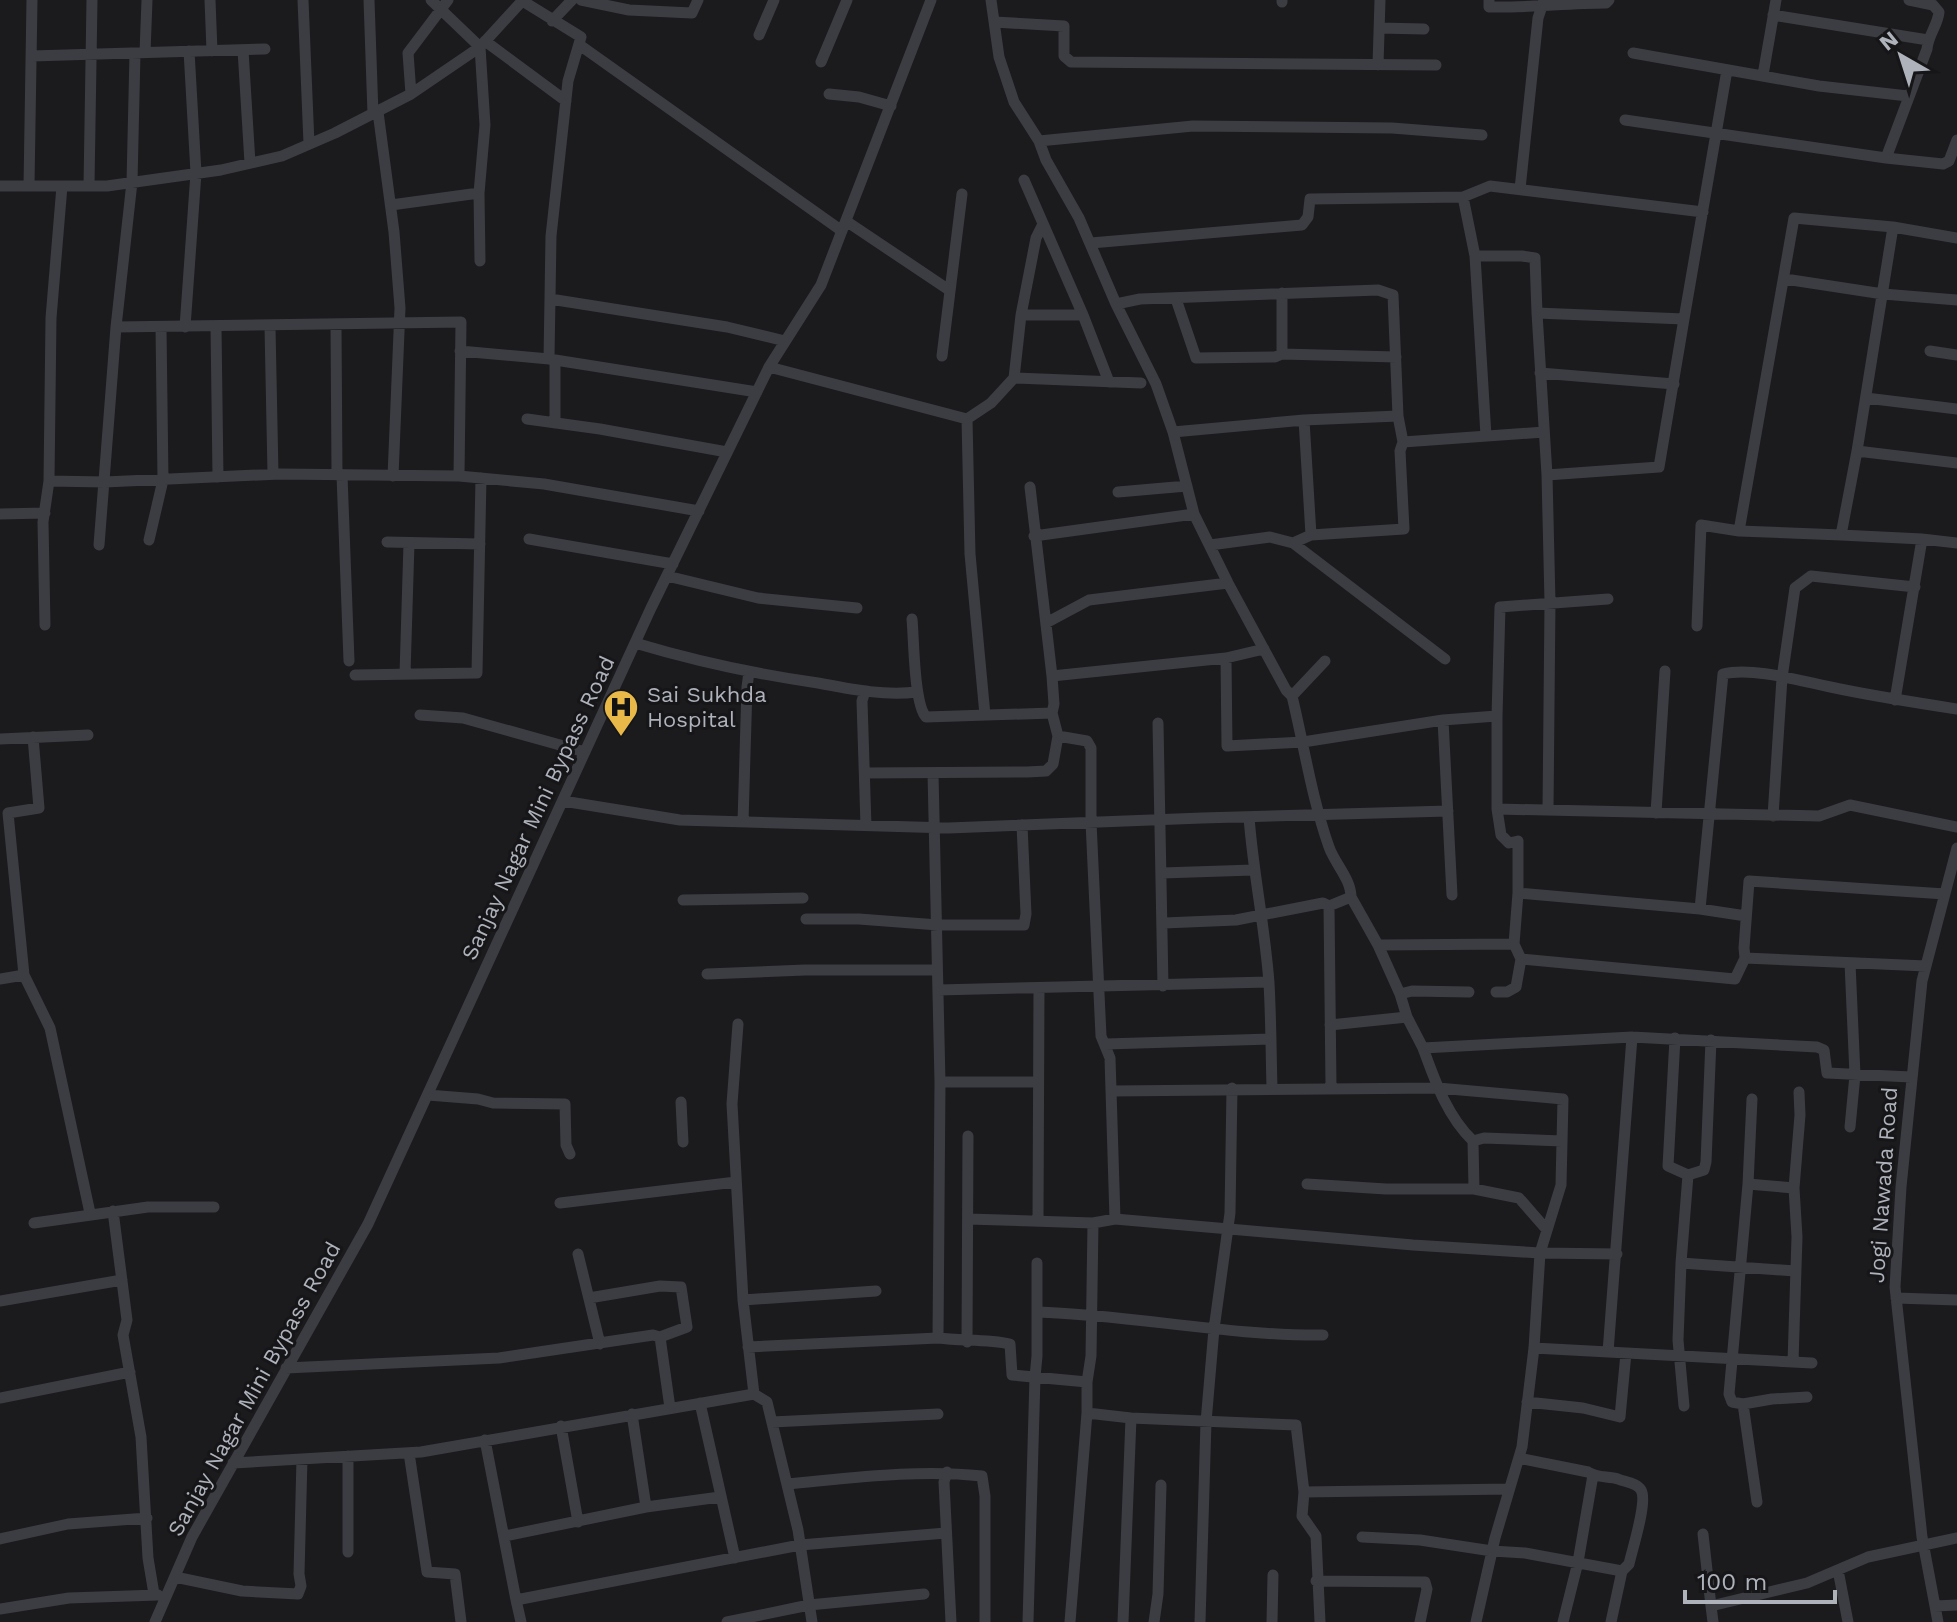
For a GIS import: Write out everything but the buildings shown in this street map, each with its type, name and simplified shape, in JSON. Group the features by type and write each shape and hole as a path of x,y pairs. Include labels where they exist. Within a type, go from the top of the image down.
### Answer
{"street":[{"path":"29,186 32,0"},
{"path":"89,186 92,0"},
{"path":"99,545 147,0"},
{"path":"210,0 212,51"},
{"path":"303,0 309,144"},
{"path":"369,0 376,113 391,205 400,323 393,476"},
{"path":"431,0 444,4 483,44 566,101"},
{"path":"0,186 89,186 132,182 282,156 411,94 483,44 522,0 581,37 581,46 568,81 551,236 555,423"},
{"path":"552,21 572,0"},
{"path":"581,0 692,13 698,0"},
{"path":"759,35 774,0"},
{"path":"821,62 847,0"},
{"name":"Sanjay Nagar Mini Bypass Road","path":"155,1622 160,1596 175,1577 192,1537 368,1224 670,570 769,367 821,285 931,0"},
{"path":"991,0 999,57 1014,102 1039,141 1091,243 1116,304 1156,384 1173,432 1194,514 1228,583 1292,696 1330,850 1351,889 1351,897 1378,945 1438,1088 1459,1128 1473,1141 1474,1189"},
{"path":"1378,65 1380,0"},
{"path":"1489,0 1489,7 1531,8 1543,3 1606,3 1609,0"},
{"path":"1763,75 1776,0"},
{"path":"1886,158 1928,40 1939,18 1935,2 1909,0"},
{"path":"1520,189 1538,18 1543,3"},
{"path":"411,94 408,53 444,4"},
{"path":"1773,15 1928,40"},
{"path":"994,22 1064,26 1064,56 1071,62 1436,65"},
{"path":"1379,28 1424,29"},
{"path":"480,261 479,193 485,125 483,44"},
{"path":"581,46 844,226 949,290"},
{"path":"32,56 265,49"},
{"path":"243,50 250,163"},
{"path":"185,327 196,173 189,51"},
{"path":"1633,53 1819,86 1908,96"},
{"path":"1547,475 1659,467 1727,70"},
{"path":"829,94 859,97 891,106"},
{"path":"1625,120 1943,164 1949,161 1957,140"},
{"path":"1039,141 1193,126 1392,128 1482,135"},
{"path":"1024,180 1109,382"},
{"path":"45,625 51,318 62,186"},
{"path":"1091,243 1302,225 1308,217 1310,199 1463,197 1490,186 1703,212"},
{"path":"391,205 479,193"},
{"path":"942,356 962,194"},
{"path":"1463,197 1475,256 1486,436"},
{"path":"1739,531 1794,218 1893,227 1957,238"},
{"path":"769,367 967,419 991,403 1014,378 1021,315 1036,238 1043,224"},
{"path":"1841,535 1893,227"},
{"path":"1475,256 1535,258 1547,475 1550,602 1548,810"},
{"path":"1785,279 1883,294 1957,300"},
{"path":"1116,304 1140,299 1282,293 1378,290 1393,295 1398,416 1403,442 1400,451 1404,529 1311,535 1293,543"},
{"path":"1282,293 1282,354"},
{"path":"550,299 727,327 785,341"},
{"path":"1176,299 1196,358 1275,357 1282,354 1396,357"},
{"path":"1537,313 1684,319"},
{"path":"1021,315 1083,315"},
{"path":"116,327 461,322 459,476"},
{"path":"336,325 349,661"},
{"path":"149,540 163,480 161,327"},
{"path":"216,327 218,477"},
{"path":"270,327 273,474"},
{"path":"460,351 552,360 757,392"},
{"path":"1930,351 1957,355"},
{"path":"1540,373 1674,384"},
{"path":"1014,378 1141,383"},
{"path":"1866,398 1957,409"},
{"path":"1173,432 1304,420 1398,416"},
{"path":"527,419 727,452"},
{"path":"967,419 970,554 985,715"},
{"path":"1304,420 1311,535"},
{"path":"1403,442 1544,432"},
{"path":"1857,451 1957,463"},
{"path":"49,481 105,482 273,474 459,476 544,484 699,511"},
{"path":"355,675 477,673 481,478"},
{"path":"1118,492 1187,486"},
{"path":"865,773 1046,771 1053,764 1058,736 1052,713 1052,676 1030,487"},
{"path":"0,514 45,513"},
{"path":"1034,536 1194,514"},
{"path":"1697,626 1701,525 1739,531 1957,543"},
{"path":"1210,545 1270,537 1293,543 1445,659"},
{"path":"529,539 670,570 758,598 857,608"},
{"path":"1895,700 1922,539"},
{"path":"387,542 480,544"},
{"path":"405,674 409,543"},
{"path":"1773,816 1782,678 1795,588 1811,576 1915,587"},
{"path":"1046,623 1089,600 1228,583"},
{"path":"1496,992 1507,992 1516,987 1521,959 1514,944 1518,841 1509,843 1501,835 1497,809 1500,607 1608,599"},
{"path":"912,619 917,692 921,713 926,717 1052,713"},
{"path":"635,643 684,658 749,672 865,691 917,692"},
{"path":"1052,676 1226,658 1264,649"},
{"path":"1226,658 1227,746 1303,742 1443,720 1497,716"},
{"path":"1292,696 1325,661"},
{"path":"1656,813 1665,671"},
{"path":"1700,909 1723,674 1734,671 1782,678 1957,709"},
{"path":"743,822 749,672"},
{"path":"865,691 862,701 866,826"},
{"path":"420,715 463,718 585,752"},
{"path":"1443,720 1452,895"},
{"path":"1158,723 1163,986"},
{"path":"0,739 88,735"},
{"path":"1058,736 1087,741 1091,748 1091,822 1101,1036 1110,1058 1115,1219"},
{"path":"33,737 39,808 8,813 24,975 50,1028 90,1213"},
{"path":"933,773 940,1082 938,1338"},
{"path":"563,801 680,820 933,828 1448,811"},
{"path":"1497,809 1819,816 1850,805 1957,827"},
{"path":"1249,817 1253,870 1262,914 1269,982 1272,1088"},
{"path":"806,919 1024,925 1022,825"},
{"name":"Jogi Nawada Road","path":"1938,1622 1924,1543 1896,1298 1901,1187 1911,1077 1926,966 1957,848"},
{"path":"1162,873 1253,870"},
{"path":"1521,959 1735,979 1745,958 1749,881 1945,894"},
{"path":"1518,893 1746,916"},
{"path":"1164,923 1236,920 1323,903 1329,906 1351,897"},
{"path":"683,900 803,898"},
{"path":"1329,906 1331,1087"},
{"path":"1378,945 1514,944"},
{"path":"1745,958 1926,966"},
{"path":"1850,963 1855,1075 1850,1127"},
{"path":"707,974 937,970"},
{"path":"0,979 24,975"},
{"path":"938,990 1269,982"},
{"path":"1038,1220 1039,989"},
{"path":"1400,994 1412,991 1469,992"},
{"path":"1330,1025 1407,1017"},
{"path":"738,1024 732,1104 743,1300 754,1394"},
{"path":"1423,1048 1632,1037 1711,1040 1817,1047 1824,1050 1827,1073 1911,1077"},
{"path":"1608,1352 1632,1037"},
{"path":"1675,1038 1668,1166 1688,1175 1704,1170 1706,1162 1711,1040"},
{"path":"1106,1044 1271,1039"},
{"path":"940,1082 1037,1082"},
{"path":"1200,1622 1206,1422 1214,1329 1230,1213 1232,1088"},
{"path":"1112,1091 1438,1088 1563,1099 1561,1185 1540,1253 1534,1348 1519,1458 1492,1551 1476,1622"},
{"path":"1793,1362 1797,1237 1794,1188 1799,1092"},
{"path":"428,1095 493,1103 565,1104 566,1145 570,1154"},
{"path":"1752,1099 1748,1184 1729,1394 1732,1402 1743,1404 1807,1397"},
{"path":"681,1102 683,1142"},
{"path":"967,1342 968,1136"},
{"path":"1473,1141 1484,1138 1562,1141"},
{"path":"1684,1406 1680,1356 1681,1263 1688,1175"},
{"path":"560,1203 736,1182"},
{"path":"1307,1184 1386,1189 1474,1189 1519,1198 1547,1230"},
{"path":"1748,1184 1794,1188"},
{"path":"34,1223 148,1207 214,1207"},
{"path":"0,1609 69,1598 160,1596 148,1558 141,1437 123,1335 127,1320 113,1211"},
{"path":"968,1219 1093,1223 1115,1219 1413,1245 1617,1254"},
{"path":"1070,1622 1091,1356 1093,1223"},
{"path":"578,1254 600,1344"},
{"path":"1028,1622 1037,1263"},
{"path":"1681,1263 1795,1271"},
{"path":"0,1301 122,1280"},
{"path":"286,1368 499,1358 653,1335 660,1337 687,1327 681,1287 660,1286 589,1298"},
{"path":"743,1300 876,1291"},
{"path":"1896,1298 1957,1300"},
{"path":"1037,1312 1091,1314 1214,1329 1323,1335"},
{"path":"660,1337 670,1408"},
{"path":"748,1347 938,1338 967,1342 995,1341 1010,1344 1012,1375 1087,1382"},
{"path":"1534,1348 1812,1363"},
{"path":"1527,1402 1583,1408 1620,1417 1626,1353"},
{"path":"0,1398 130,1372"},
{"path":"233,1463 409,1453 754,1394 767,1402 800,1545 812,1622"},
{"path":"700,1403 735,1558"},
{"path":"1743,1404 1757,1502"},
{"path":"1087,1413 1131,1418 1296,1425 1304,1492 1302,1516 1316,1536 1320,1622"},
{"path":"632,1414 646,1507"},
{"path":"772,1422 938,1414"},
{"path":"1123,1622 1131,1418"},
{"path":"561,1426 578,1522"},
{"path":"485,1440 521,1622"},
{"path":"409,1453 427,1572 455,1574 461,1622"},
{"path":"348,1456 348,1552"},
{"path":"1519,1458 1609,1477 1639,1486 1643,1491 1643,1505 1629,1564 1622,1571 1611,1622"},
{"path":"175,1577 242,1591 298,1594 301,1586 302,1459"},
{"path":"787,1484 894,1474 947,1472 982,1476 985,1496 985,1622"},
{"path":"947,1472 944,1482 951,1622"},
{"path":"1563,1622 1578,1562 1593,1475"},
{"path":"1154,1622 1158,1594 1161,1485"},
{"path":"1304,1492 1509,1489"},
{"path":"505,1536 646,1507 720,1497"},
{"path":"0,1539 68,1524 147,1518"},
{"path":"516,1600 800,1545 946,1533"},
{"path":"1703,1534 1713,1622"},
{"path":"1362,1537 1420,1540 1525,1553 1622,1571"},
{"path":"1711,1606 1807,1583 1868,1557 1957,1538"},
{"path":"1838,1570 1848,1622"},
{"path":"1272,1622 1273,1575"},
{"path":"1316,1581 1425,1582 1427,1589 1420,1622"},
{"path":"727,1622 809,1605 924,1594"},
{"path":"1935,1606 1957,1605"}],"place":[{"name":"Sai Sukhda Hospital","path":"621,738"}]}
